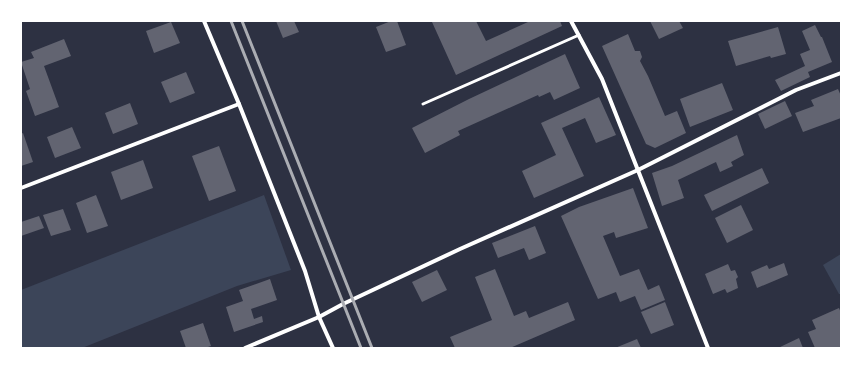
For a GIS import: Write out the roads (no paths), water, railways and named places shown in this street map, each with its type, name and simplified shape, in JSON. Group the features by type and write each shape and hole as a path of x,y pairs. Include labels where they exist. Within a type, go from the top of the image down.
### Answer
{"street":[{"path":"204,21 239,104 305,271 319,317 333,348"},
{"path":"571,21 602,79 708,348"},
{"path":"245,348 319,317 343,304 460,249 638,170 796,90 841,73"},
{"path":"21,188 239,104"}],"lane":[{"path":"423,104 579,35"}],"railway":[{"path":"231,21 361,348"},
{"path":"242,21 372,348"}]}
